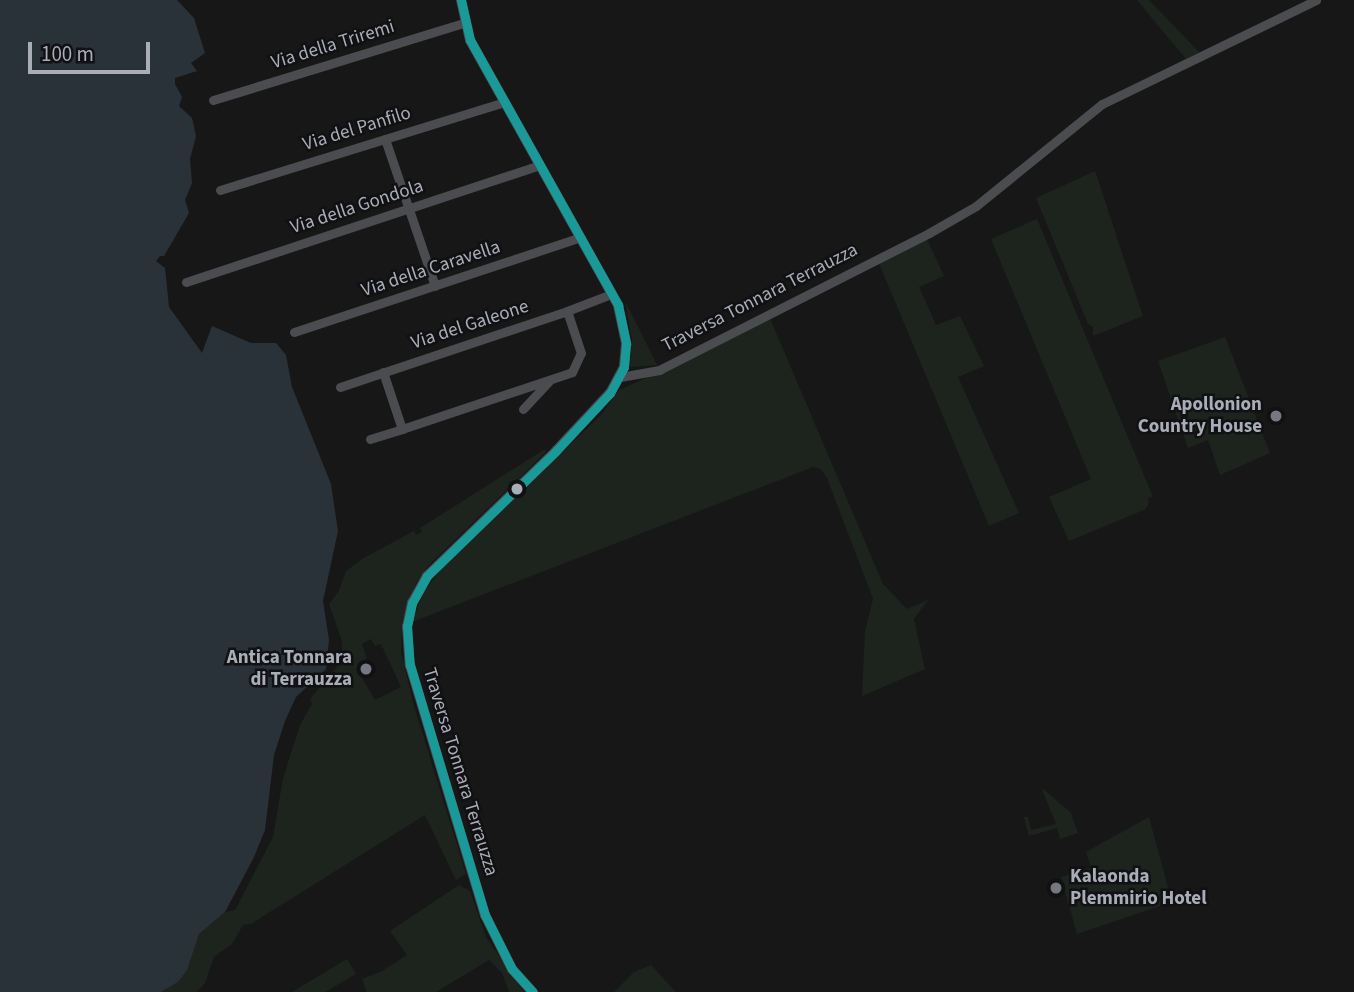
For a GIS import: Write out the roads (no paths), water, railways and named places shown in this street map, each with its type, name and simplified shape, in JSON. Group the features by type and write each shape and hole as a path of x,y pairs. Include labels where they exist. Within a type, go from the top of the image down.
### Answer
{"street":[{"path":"461,0 463,23 504,103 618,305 625,329 626,358 620,377"},
{"name":"Traversa Tonnara Terrauzza","path":"533,992 512,969 485,915 410,665 407,626 412,603 427,576 594,412 620,377 659,370 929,233 976,206 1102,104 1316,0"},
{"name":"Via della Triremi","path":"213,100 463,23"},
{"name":"Via del Panfilo","path":"220,190 504,103"},
{"path":"385,139 435,286"},
{"name":"Via della Gondola","path":"186,282 539,165"},
{"name":"Via della Caravella","path":"294,332 579,238"},
{"name":"Via del Galeone","path":"340,387 567,311 611,293"},
{"path":"370,439 572,372 580,359 580,347 567,311"},
{"path":"383,372 402,429"},
{"path":"523,410 551,379"}],"place":[{"name":"Apollonion Country House","path":"1276,416"},
{"name":"Antica Tonnara di Terrauzza","path":"366,669"},
{"name":"Kalaonda Plemmirio Hotel","path":"1056,888"}]}
